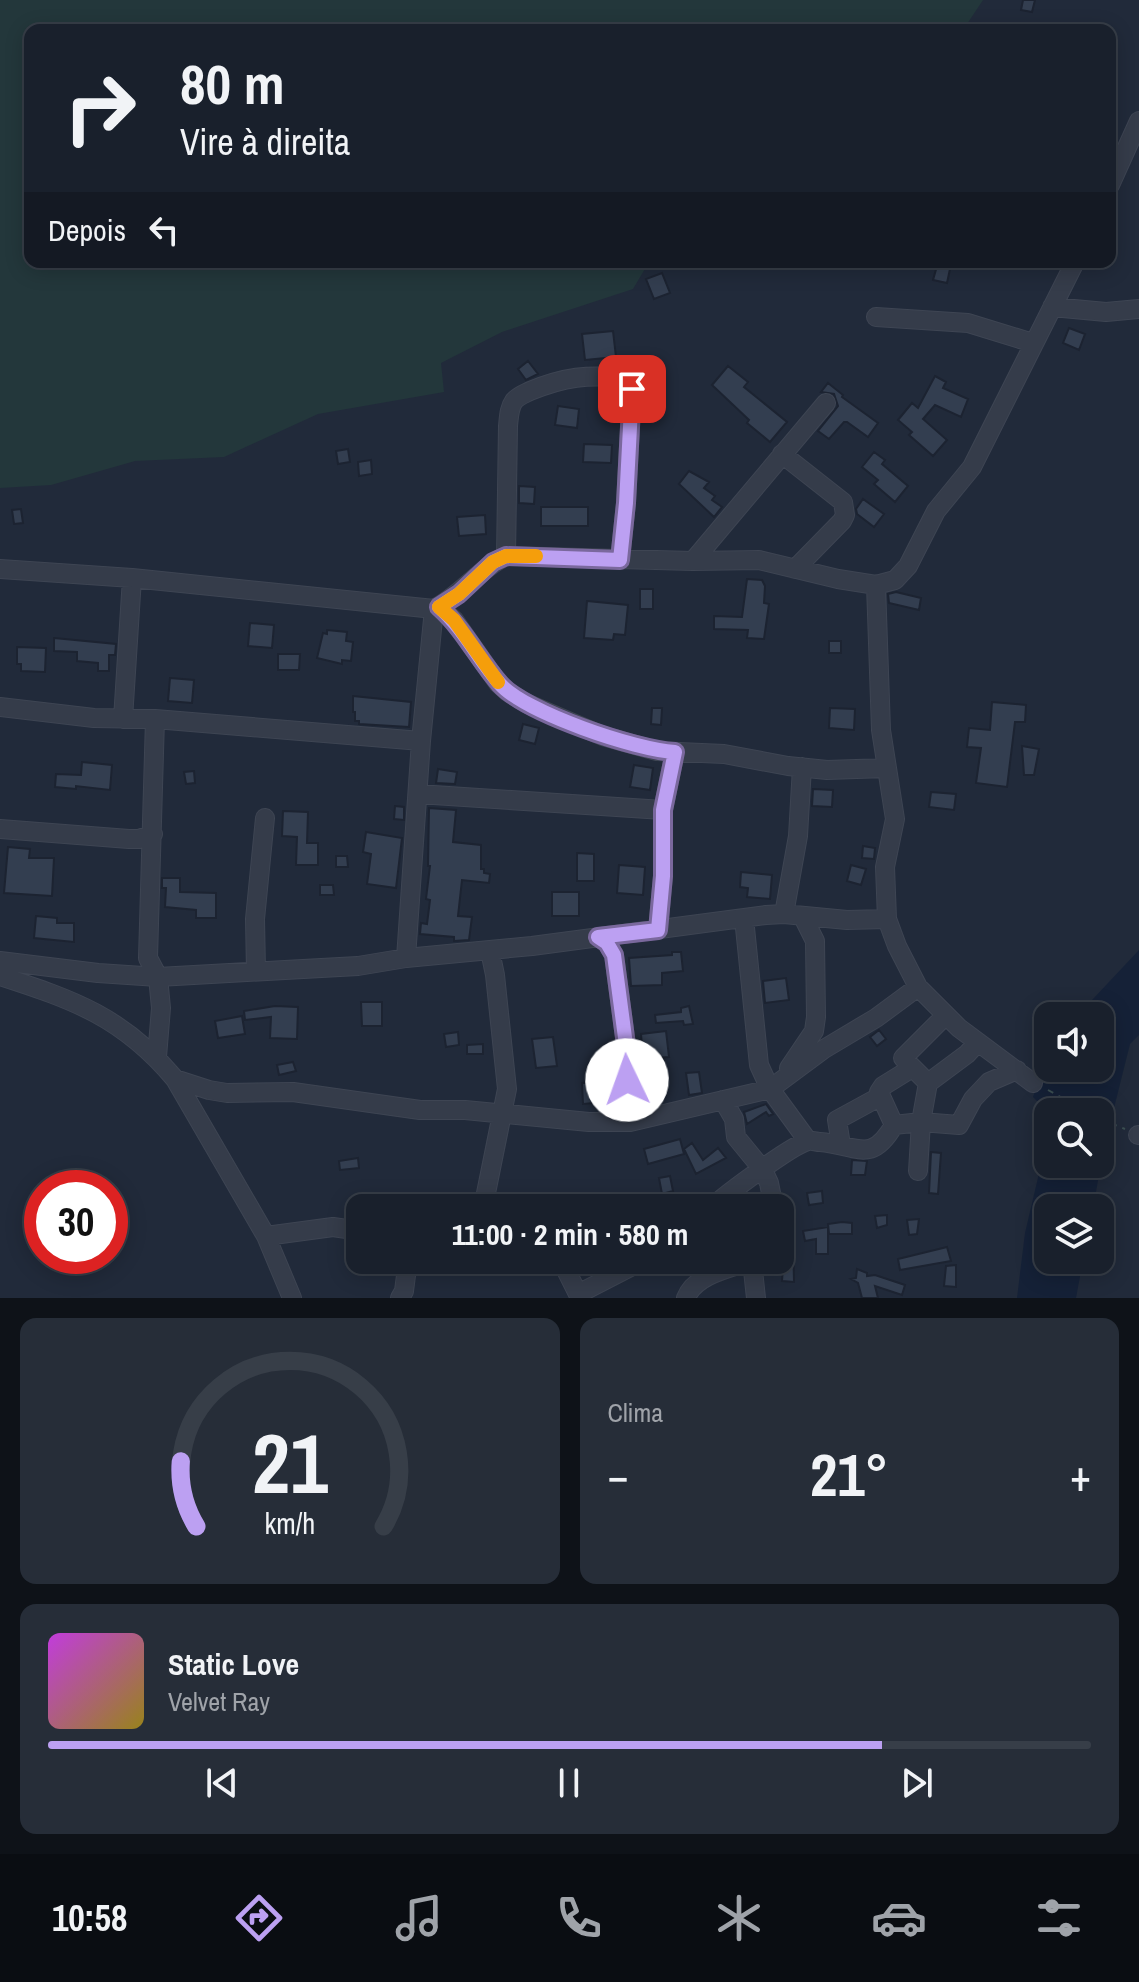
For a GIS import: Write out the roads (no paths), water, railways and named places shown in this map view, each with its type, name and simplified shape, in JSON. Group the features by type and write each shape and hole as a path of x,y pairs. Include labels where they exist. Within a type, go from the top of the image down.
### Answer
{"street":[{"path":"1116,172 1139,121"},
{"path":"436,608 459,594 493,562 506,556 759,560 876,585 889,582 901,575 936,511 972,467 1072,268"},
{"path":"1052,307 1106,312 1139,309"},
{"path":"876,317 968,323 1033,343"},
{"path":"506,556 511,405 517,397 546,384 574,376 605,376 624,378 632,389 620,560"},
{"path":"693,561 826,403"},
{"path":"782,454 843,502 846,508 842,521 795,569"},
{"path":"0,569 132,578 436,608 454,620 498,683 508,692 528,704 603,736 657,751 724,754 827,770 886,768"},
{"path":"123,719 132,578"},
{"path":"876,585 881,730 895,819 885,867 887,919 918,987 945,1016 1033,1083"},
{"path":"406,958 421,741 436,608"},
{"path":"0,707 421,741"},
{"path":"155,719 148,958 158,977 161,1008 157,1057"},
{"path":"658,930 663,876 663,810 675,752"},
{"path":"784,914 798,836 802,767"},
{"path":"418,794 663,810"},
{"path":"256,971 255,919 265,818"},
{"path":"0,829 129,839 153,834"},
{"path":"0,961 158,977 358,966 784,914 887,919"},
{"path":"776,1085 814,1031 815,941 803,917"},
{"path":"744,918 759,1065 776,1085 808,1141"},
{"path":"598,937 611,948 618,980 626,1045 630,1122"},
{"path":"486,1194 507,1089 490,951"},
{"path":"0,976 70,999 102,1014 157,1057 175,1079 266,1236 292,1298"},
{"path":"175,1079 227,1093 293,1092 420,1110 465,1110 589,1122 630,1122 776,1085 918,987"},
{"path":"928,1083 903,1058 945,1016"},
{"path":"918,1171 921,1122 928,1083 978,1042"},
{"path":"894,1125 881,1096 883,1086 912,1068"},
{"path":"894,1125 921,1122 959,1125 973,1099 989,1082 1017,1070"},
{"path":"841,1145 837,1120 881,1096"},
{"path":"723,1100 734,1119 736,1137 763,1170 772,1194"},
{"path":"730,1194 808,1141 874,1149 883,1142 894,1125"},
{"path":"266,1236 333,1227 346,1229"},
{"path":"400,1298 406,1274"},
{"path":"568,1274 580,1296 619,1274"},
{"path":"686,1298 690,1287 715,1274"},
{"path":"754,1274 756,1298"}],"water":[{"path":"1139,950 1139,1035 1130,1044 1114,1108 1114,1098 1034,1098 1038,1082 1114,1082 1114,1002 1090,1002"},
{"path":"1038,1178 1098,1178 1096,1194 1034,1194"},
{"path":"1034,1195 1034,1274 1080,1274 1076,1298 1017,1298 1025,1233"}]}
